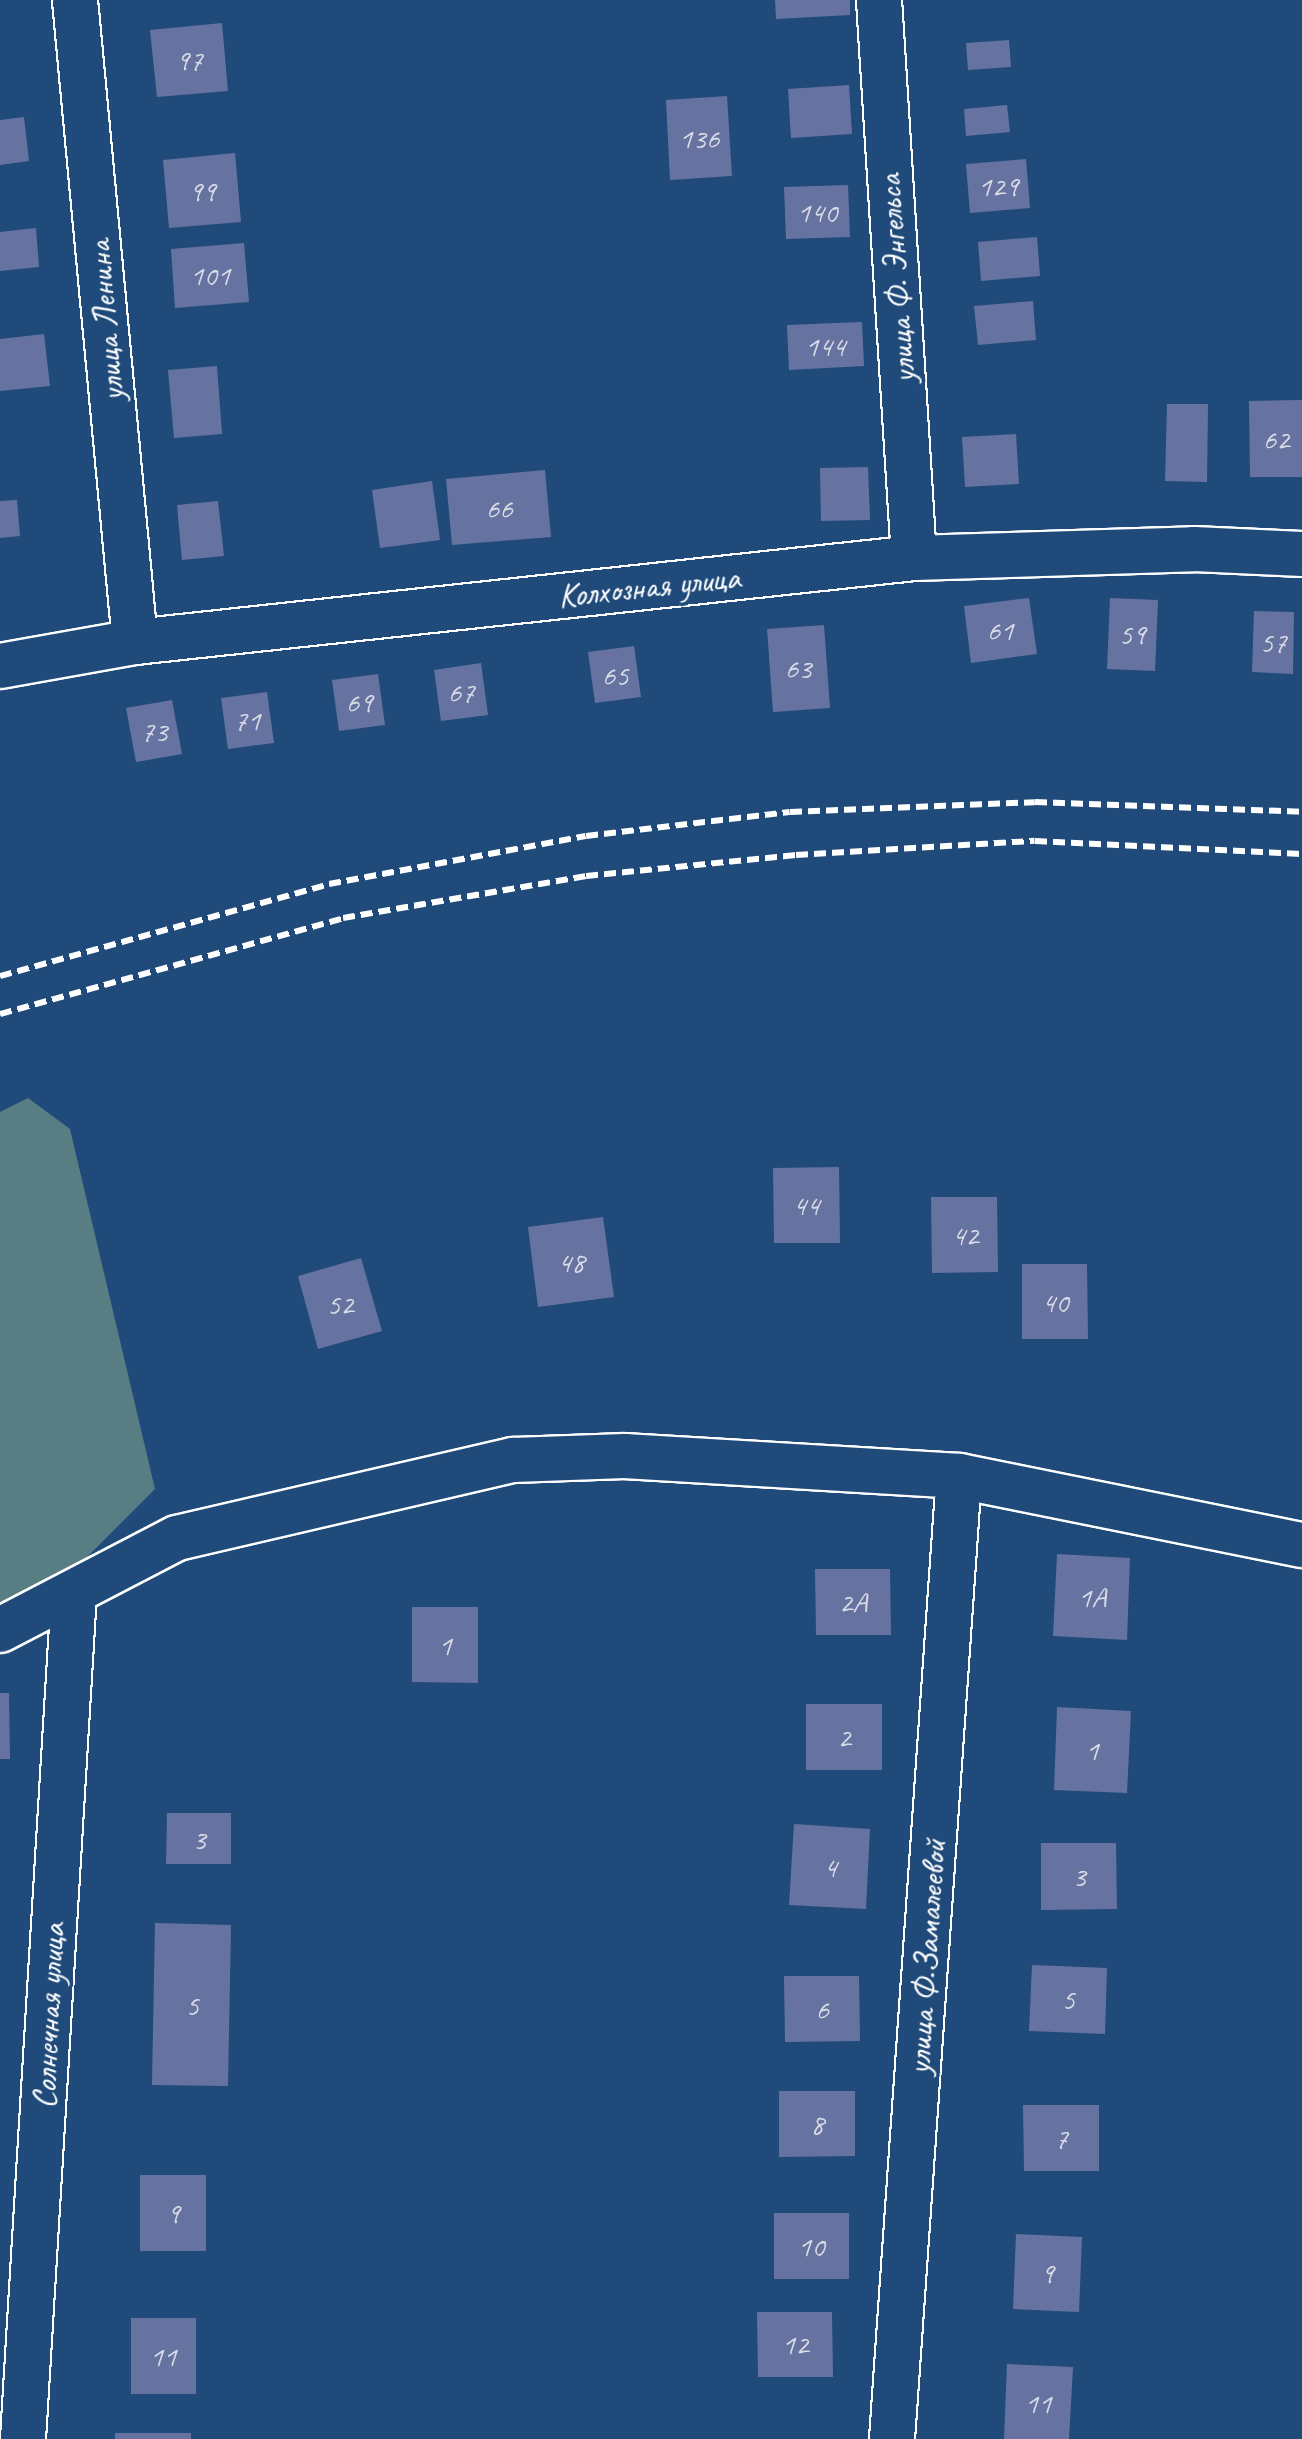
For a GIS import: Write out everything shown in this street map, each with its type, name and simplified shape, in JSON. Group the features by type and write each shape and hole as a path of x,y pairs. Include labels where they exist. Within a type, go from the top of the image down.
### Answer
{"street":[{"name":"улица Ленина","path":"75,0 135,642"},
{"name":"улица Ф. Энгельса","path":"879,0 914,558"},
{"name":"Колхозная улица","path":"0,666 135,642 914,558 1194,549 1302,554"},
{"path":"0,1630 177,1538 513,1460 625,1456 959,1476 1302,1545"},
{"name":"улица Ф.Замалеевой","path":"892,2439 959,1476"},
{"name":"Солнечная улица","path":"23,2439 74,1593"}],"green space":[{"path":"28,1098 70,1129 155,1489 67,1577 0,1611 0,1112"}],"building":[{"path":"775,0 850,0 850,15 776,19"},
{"path":"222,23 228,91 157,97 150,30"},
{"path":"1009,40 1011,67 968,70 966,43"},
{"path":"849,85 852,134 791,138 788,89"},
{"path":"727,96 732,176 670,180 666,100"},
{"path":"1007,105 1010,132 966,136 964,109"},
{"path":"24,117 29,161 0,165 0,120"},
{"path":"235,153 241,222 169,228 163,160"},
{"path":"1026,159 1030,208 970,213 966,164"},
{"path":"848,185 850,237 786,239 784,187"},
{"path":"36,228 39,267 0,271 0,232"},
{"path":"1037,237 1040,276 981,281 978,242"},
{"path":"244,243 249,302 175,308 171,249"},
{"path":"1033,301 1036,340 978,345 974,306"},
{"path":"862,322 864,366 789,370 787,325"},
{"path":"44,334 50,386 0,391 0,339"},
{"path":"217,366 222,434 174,438 168,370"},
{"path":"1302,400 1302,477 1250,477 1249,401"},
{"path":"1167,404 1208,404 1207,482 1165,481"},
{"path":"1016,434 1019,484 965,487 962,437"},
{"path":"868,467 870,520 821,521 820,468"},
{"path":"545,470 551,537 452,545 446,479"},
{"path":"432,481 440,540 380,548 372,490"},
{"path":"17,500 20,536 0,538 0,501"},
{"path":"218,501 224,556 182,560 177,505"},
{"path":"1029,598 1037,654 971,663 964,606"},
{"path":"1110,598 1158,600 1155,671 1107,669"},
{"path":"1254,611 1294,612 1293,674 1252,672"},
{"path":"824,625 830,708 773,712 767,629"},
{"path":"634,646 641,697 595,703 588,652"},
{"path":"481,663 488,715 441,721 434,670"},
{"path":"378,674 385,725 339,731 332,680"},
{"path":"267,692 274,743 228,749 221,698"},
{"path":"172,700 182,754 136,762 126,708"},
{"path":"839,1167 840,1243 774,1243 773,1168"},
{"path":"931,1197 997,1197 998,1272 932,1273"},
{"path":"603,1217 614,1297 538,1307 528,1227"},
{"path":"361,1258 382,1331 318,1349 298,1276"},
{"path":"1022,1264 1087,1264 1088,1339 1022,1339"},
{"path":"1057,1554 1130,1558 1127,1640 1053,1636"},
{"path":"815,1569 890,1569 891,1635 816,1635"},
{"path":"412,1607 478,1607 478,1683 412,1682"},
{"path":"0,1693 9,1693 10,1759 0,1759"},
{"path":"806,1704 882,1704 882,1770 806,1770"},
{"path":"1057,1707 1131,1711 1127,1793 1054,1790"},
{"path":"167,1813 231,1813 231,1864 166,1864"},
{"path":"794,1824 870,1829 866,1909 789,1905"},
{"path":"1041,1843 1116,1843 1117,1909 1041,1910"},
{"path":"155,1923 231,1925 228,2086 152,2085"},
{"path":"1032,1965 1107,1968 1105,2034 1029,2031"},
{"path":"784,1976 859,1976 860,2041 785,2042"},
{"path":"779,2091 855,2091 855,2156 779,2157"},
{"path":"1023,2105 1099,2105 1099,2171 1024,2171"},
{"path":"140,2175 206,2175 206,2251 140,2251"},
{"path":"774,2213 849,2213 849,2279 774,2279"},
{"path":"1016,2234 1082,2237 1079,2312 1013,2309"},
{"path":"757,2312 832,2312 833,2377 758,2377"},
{"path":"131,2318 196,2318 196,2394 131,2394"},
{"path":"1007,2364 1073,2367 1069,2439 1004,2439"},
{"path":"115,2433 191,2433 191,2439 115,2439"}],"railway":[{"path":"0,976 329,884 586,836 790,812 1035,802 1302,812"},
{"path":"0,1014 343,918 586,876 796,855 1035,841 1302,854"}]}
